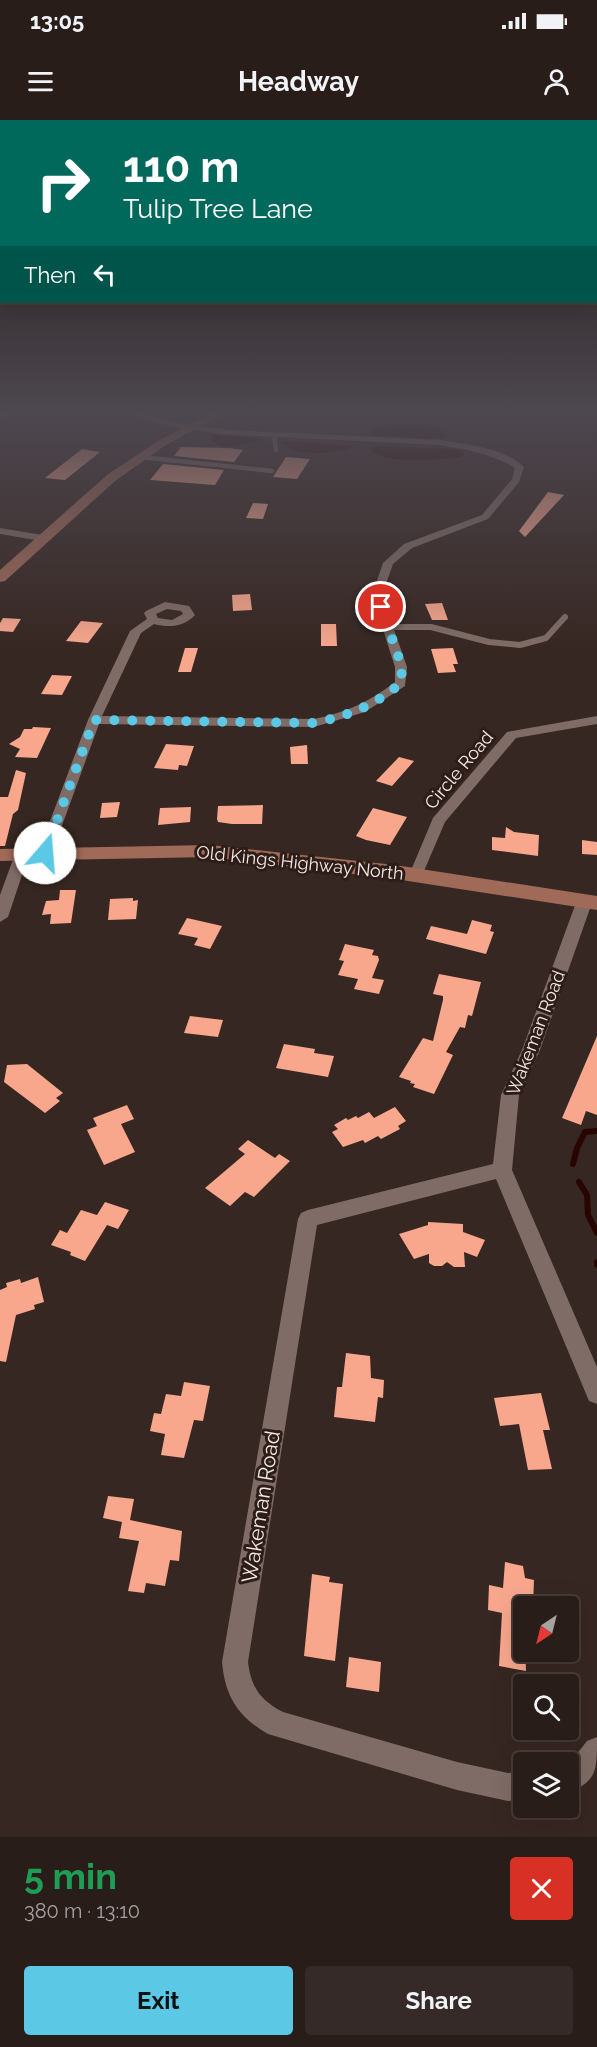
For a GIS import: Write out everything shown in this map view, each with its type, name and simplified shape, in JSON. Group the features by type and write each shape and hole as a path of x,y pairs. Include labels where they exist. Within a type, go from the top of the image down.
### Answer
{"street":[{"path":"0,578 97,490"},
{"path":"94,720 314,723 339,718 375,703 401,683 402,667 377,596 388,563 408,546 485,517 508,490"},
{"path":"0,531 42,538"},
{"path":"45,853 94,720 136,631 153,620"},
{"name":"Circle Road","path":"416,875 438,821 512,735 597,720"},
{"name":"Old Kings Highway North","path":"0,855 210,852 416,875 591,901"},
{"path":"0,917 22,854"},
{"name":"Wakeman Road","path":"591,901 531,1050 510,1095 502,1170 597,1394"},
{"name":"Wakeman Road","path":"502,1170 308,1219 235,1662 236,1682 245,1700 263,1716 278,1724 457,1776 513,1786"},
{"path":"579,1775 597,1751"}],"lane":[{"path":"388,627 429,627 488,641 524,644 539,642 549,637 565,617"}],"building":[{"path":"548,492 564,495 525,537 519,531"},
{"path":"253,503 268,504 263,519 246,518"},
{"path":"250,594 252,610 233,611 232,595"},
{"path":"442,603 448,620 432,620 425,604"},
{"path":"3,618 21,619 13,632 0,631"},
{"path":"81,621 103,623 88,643 66,641"},
{"path":"321,624 336,624 337,646 321,646"},
{"path":"185,648 198,648 191,672 178,672"},
{"path":"453,648 458,664 453,664 456,672 438,673 431,649"},
{"path":"52,675 72,676 62,695 41,694"},
{"path":"51,728 37,758 15,757 20,749 9,744 20,737 24,729"},
{"path":"166,744 194,746 187,766 179,765 178,770 154,768"},
{"path":"307,745 308,764 291,764 290,747"},
{"path":"399,757 414,761 392,786 376,781"},
{"path":"16,770 26,773 18,810 13,814 5,846 0,846 0,797 8,797"},
{"path":"120,802 117,817 100,818 102,803"},
{"path":"263,805 262,824 218,822 218,806"},
{"path":"191,807 190,822 158,825 160,808"},
{"path":"373,808 407,817 390,845 356,836"},
{"path":"506,827 514,832 539,835 538,856 492,850 492,837 505,838"},
{"path":"582,840 597,842 597,855 582,854"},
{"path":"60,890 76,890 71,923 50,924 51,914 42,915 46,901 59,900"},
{"path":"133,898 133,901 138,900 136,919 108,920 110,899"},
{"path":"187,918 222,926 210,949 194,945 198,938 178,934"},
{"path":"472,920 492,925 490,931 494,932 486,954 426,939 431,926 467,934"},
{"path":"345,944 374,950 372,955 378,956 379,960 372,978 384,980 379,994 354,989 358,979 338,975 344,961 339,960"},
{"path":"439,974 481,982 472,1016 468,1015 465,1028 460,1027 446,1052 453,1055 434,1094 413,1087 415,1084 410,1083 411,1081 399,1077 423,1038 433,1041 443,1000 443,996 433,994"},
{"path":"190,1016 223,1020 218,1037 184,1033"},
{"path":"597,1036 597,1115 586,1111 581,1125 562,1118"},
{"path":"284,1044 315,1049 314,1053 334,1056 328,1077 276,1068"},
{"path":"27,1064 63,1093 56,1098 60,1101 45,1113 4,1082 7,1065"},
{"path":"127,1105 134,1119 121,1124 135,1152 104,1165 87,1130 97,1126 93,1118"},
{"path":"395,1107 406,1121 398,1126 400,1129 381,1139 378,1136 365,1143 363,1140 343,1147 332,1132 338,1129 334,1125 346,1118 348,1120 356,1116 358,1118 369,1112 374,1118"},
{"path":"248,1140 275,1158 279,1154 290,1161 254,1197 245,1192 230,1206 205,1188 245,1154 238,1149"},
{"path":"105,1202 129,1210 118,1229 107,1225 85,1261 70,1255 71,1252 51,1245 60,1230 67,1233 81,1210 97,1215"},
{"path":"428,1222 463,1224 463,1232 485,1240 477,1257 464,1252 465,1267 454,1267 447,1262 442,1266 434,1266 429,1263 429,1254 414,1259 399,1234 428,1225"},
{"path":"38,1277 44,1302 34,1305 35,1309 16,1315 6,1362 0,1361 0,1290 7,1287 6,1283 20,1279 21,1283"},
{"path":"346,1353 370,1356 371,1378 384,1380 383,1398 378,1397 375,1422 334,1417 337,1387 342,1387"},
{"path":"184,1382 210,1386 203,1421 194,1420 184,1458 161,1455 165,1434 150,1431 154,1413 161,1414 166,1394 181,1396"},
{"path":"541,1393 550,1430 543,1430 552,1469 528,1470 519,1424 500,1426 494,1398"},
{"path":"108,1496 134,1499 130,1520 182,1531 179,1561 170,1560 165,1586 146,1583 144,1593 128,1591 139,1541 119,1538 122,1522 103,1518"},
{"path":"505,1562 523,1566 525,1578 534,1580 533,1596 513,1596 513,1662 526,1662 526,1671 499,1666 502,1613 488,1610 489,1585 503,1588"},
{"path":"312,1574 330,1577 329,1582 343,1584 335,1661 304,1656"},
{"path":"349,1657 381,1662 379,1692 346,1687"}],"waterway":[{"path":"573,1164 577,1148 585,1132 597,1131"},
{"path":"579,1182 587,1195 588,1215 597,1233"}],"route":[{"path":"45,853 94,720 314,723 339,718 366,708 384,698 401,683 402,667 381,607"}]}
